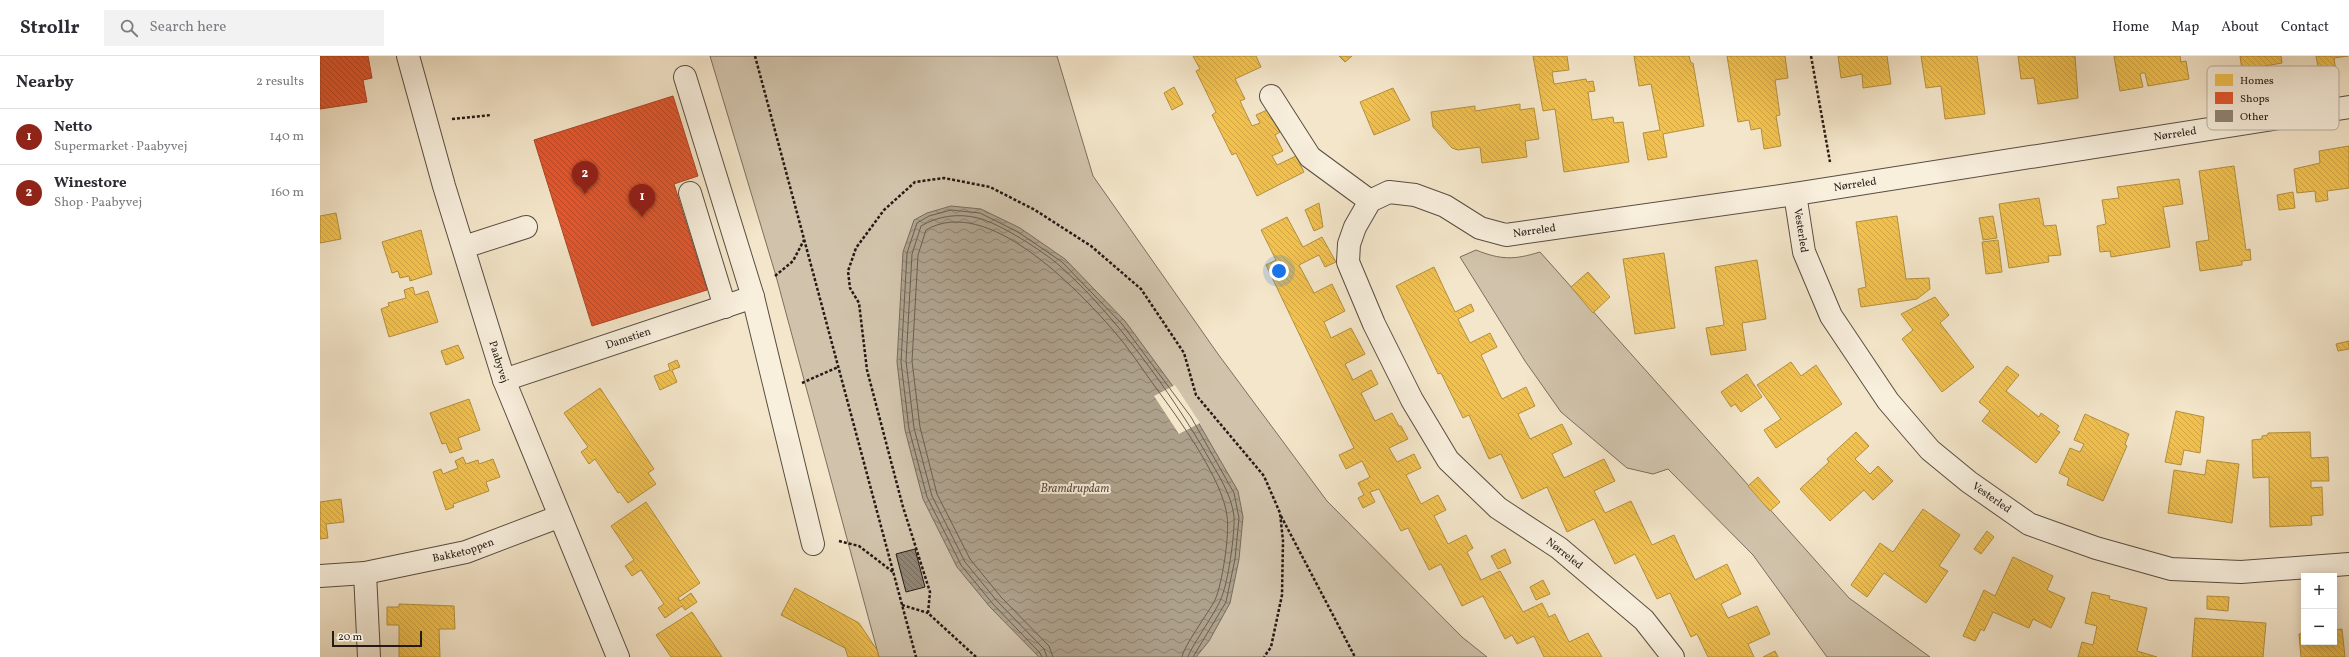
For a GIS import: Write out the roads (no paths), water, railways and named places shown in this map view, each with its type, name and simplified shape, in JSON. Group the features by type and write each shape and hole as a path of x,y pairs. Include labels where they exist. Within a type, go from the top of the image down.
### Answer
{"street":[{"name":"Paabyvej","path":"408,56 426,121 504,380 558,516 618,657"},
{"path":"685,77 752,293 812,538"},
{"path":"1271,96 1310,157 1370,201"},
{"name":"Nørreled","path":"2339,110 2349,108"},
{"name":"Nørreled","path":"1673,657 1644,620 1559,548 1498,508 1448,460 1412,400 1374,324 1348,262 1349,244 1354,227 1370,201 1389,192 1415,195 1445,206 1480,228 1506,235 1795,194 2207,130"},
{"path":"690,193 725,307"},
{"name":"Vesterled","path":"1795,194 1804,252 1831,316 1888,401 1930,450 1969,482 2029,524 2096,548 2171,569 2241,572 2349,564"},
{"path":"464,247 526,227"},
{"name":"Damstien","path":"504,380 725,307 752,293"},
{"name":"Bakketoppen","path":"320,576 366,573 466,552 558,516"},
{"path":"366,573 369,657"}],"water":[{"name":"Bramdrupdam","path":"951,206 981,209 1020,228 1065,259 1125,321 1194,415 1238,491 1243,517 1239,559 1230,603 1209,641 1196,657 1039,657 990,607 957,567 923,499 905,430 897,362 903,252 914,220 927,213"}],"place":[{"name":"Winestore","path":"585,194"},
{"name":"Netto","path":"642,217"}]}
